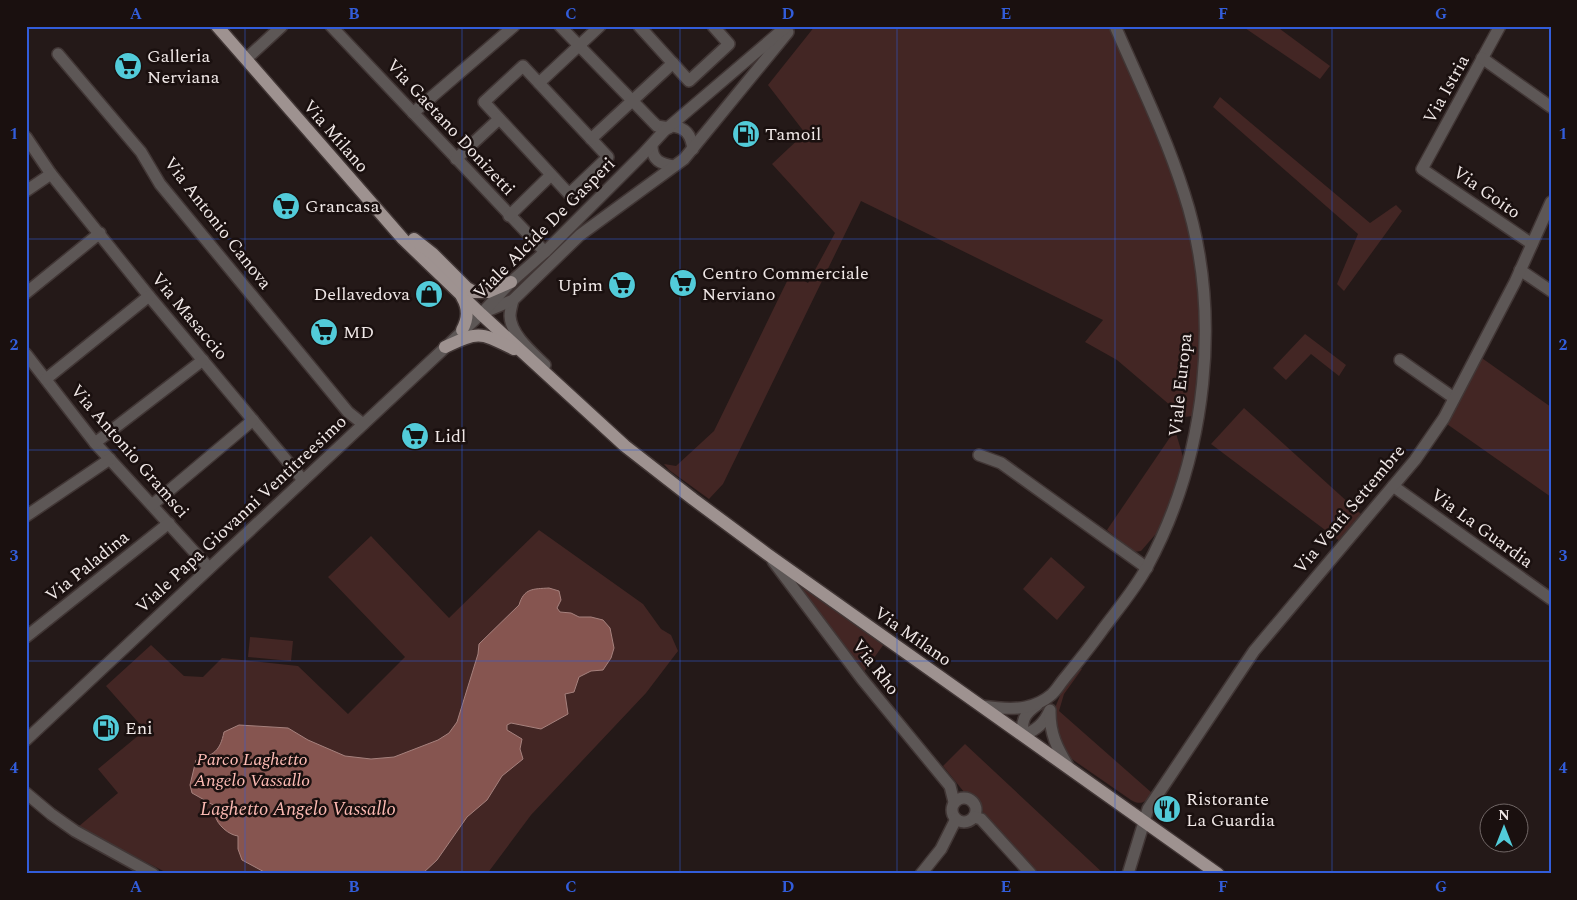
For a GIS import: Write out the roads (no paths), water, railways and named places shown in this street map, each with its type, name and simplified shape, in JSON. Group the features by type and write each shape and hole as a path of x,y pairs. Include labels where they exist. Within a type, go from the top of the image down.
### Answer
{"main road":[{"name":"Via Milano","path":"217,26 248,57 409,234 433,266"},
{"name":"Via Milano","path":"226,26 248,57 403,239 481,314 625,446 692,499 767,554 1218,874"},
{"path":"409,234 433,254 467,288 474,292 488,292 511,282"},
{"path":"458,291 465,302 468,312 467,322 462,330"},
{"path":"445,347 473,334 486,336 527,356"}],"street":[{"path":"248,57 282,26"},
{"name":"Via Gaetano Donizetti","path":"331,26 545,252"},
{"path":"413,113 514,26"},
{"path":"560,26 631,102 658,126 680,126 687,131 692,139 693,149"},
{"path":"540,83 600,26"},
{"path":"639,26 689,81 729,44 713,26"},
{"name":"Viale Alcide De Gasperi","path":"481,314 511,282 545,252 670,127 786,26"},
{"name":"Viale Alcide De Gasperi","path":"481,314 513,300 580,235 684,159 793,26"},
{"name":"Viale Europa","path":"982,706 1015,708 1040,702 1053,694 1095,640 1146,568 1164,531 1178,493 1196,426 1204,356 1203,294 1200,260 1184,193 1115,26"},
{"name":"Via Istria","path":"1422,168 1500,26"},
{"name":"Via Antonio Canova","path":"58,54 142,152 160,184 360,426"},
{"path":"1482,58 1551,107"},
{"path":"591,139 673,63"},
{"path":"523,66 540,83 608,157 569,194 484,102 523,66"},
{"path":"456,159 499,119"},
{"path":"652,121 655,128 652,152 655,160 662,164 674,166"},
{"name":"Via Masaccio","path":"26,137 51,174 149,296 303,480"},
{"name":"Via Goito","path":"1422,168 1532,244"},
{"path":"26,191 51,174"},
{"path":"510,216 551,175"},
{"name":"Via Venti Settembre","path":"1128,874 1148,809 1254,651 1415,460 1444,418 1520,270 1551,202"},
{"path":"26,293 100,233"},
{"path":"1520,270 1551,291"},
{"path":"46,379 149,296"},
{"name":"Via Milano","path":"513,300 510,314 515,332 595,419"},
{"name":"Viale Papa Giovanni Ventitreesimo","path":"26,739 481,314"},
{"name":"Via Antonio Gramsci","path":"26,354 95,443 210,568"},
{"path":"95,443 203,360"},
{"path":"1400,360 1454,398"},
{"path":"152,505 253,420"},
{"path":"979,455 1001,463 1146,568"},
{"path":"26,516 110,459"},
{"name":"Via La Guardia","path":"1392,486 1551,599"},
{"name":"Via Paladina","path":"26,637 169,523"},
{"name":"Via Rho","path":"767,554 862,679 950,786 954,802 952,809 956,819"},
{"name":"Viale Europa","path":"1053,694 1050,710 1053,739 1068,766"},
{"path":"1040,702 1024,716 1022,724 1023,736 1039,728 1050,710"},
{"path":"26,793 75,831 153,874"},
{"path":"954,802 961,798 969,799 975,805 974,817"},
{"path":"921,874 941,849 956,819 964,822 974,817 981,819 1031,874"}],"water":[{"name":"Laghetto Angelo Vassallo","path":"549,588 559,591 561,600 557,608 560,612 603,620 610,628 614,648 611,658 603,670 591,671 579,677 574,692 565,694 568,714 541,729 511,723 507,725 507,730 522,739 520,749 523,759 502,776 487,800 467,817 437,860 422,874 268,874 242,860 238,849 238,836 231,834 221,826 216,819 215,806 192,793 190,785 196,760 212,754 218,748 224,732 239,725 288,728 308,740 345,756 371,759 394,757 438,740 449,733 457,722 478,654 479,644 519,605 526,592 534,589"}],"place":[{"name":"Galleria Nerviana","path":"128,66"},
{"name":"Tamoil","path":"746,134"},
{"name":"Grancasa","path":"286,206"},
{"name":"Centro Commerciale Nerviano","path":"683,283"},
{"name":"Upim","path":"622,285"},
{"name":"Dellavedova","path":"429,294"},
{"name":"MD","path":"324,332"},
{"name":"Lidl","path":"415,436"},
{"name":"Eni","path":"106,728"},
{"name":"Ristorante La Guardia","path":"1167,809"}],"park label":[{"name":"Parco Laghetto Angelo Vassallo","path":"252,770"}]}
